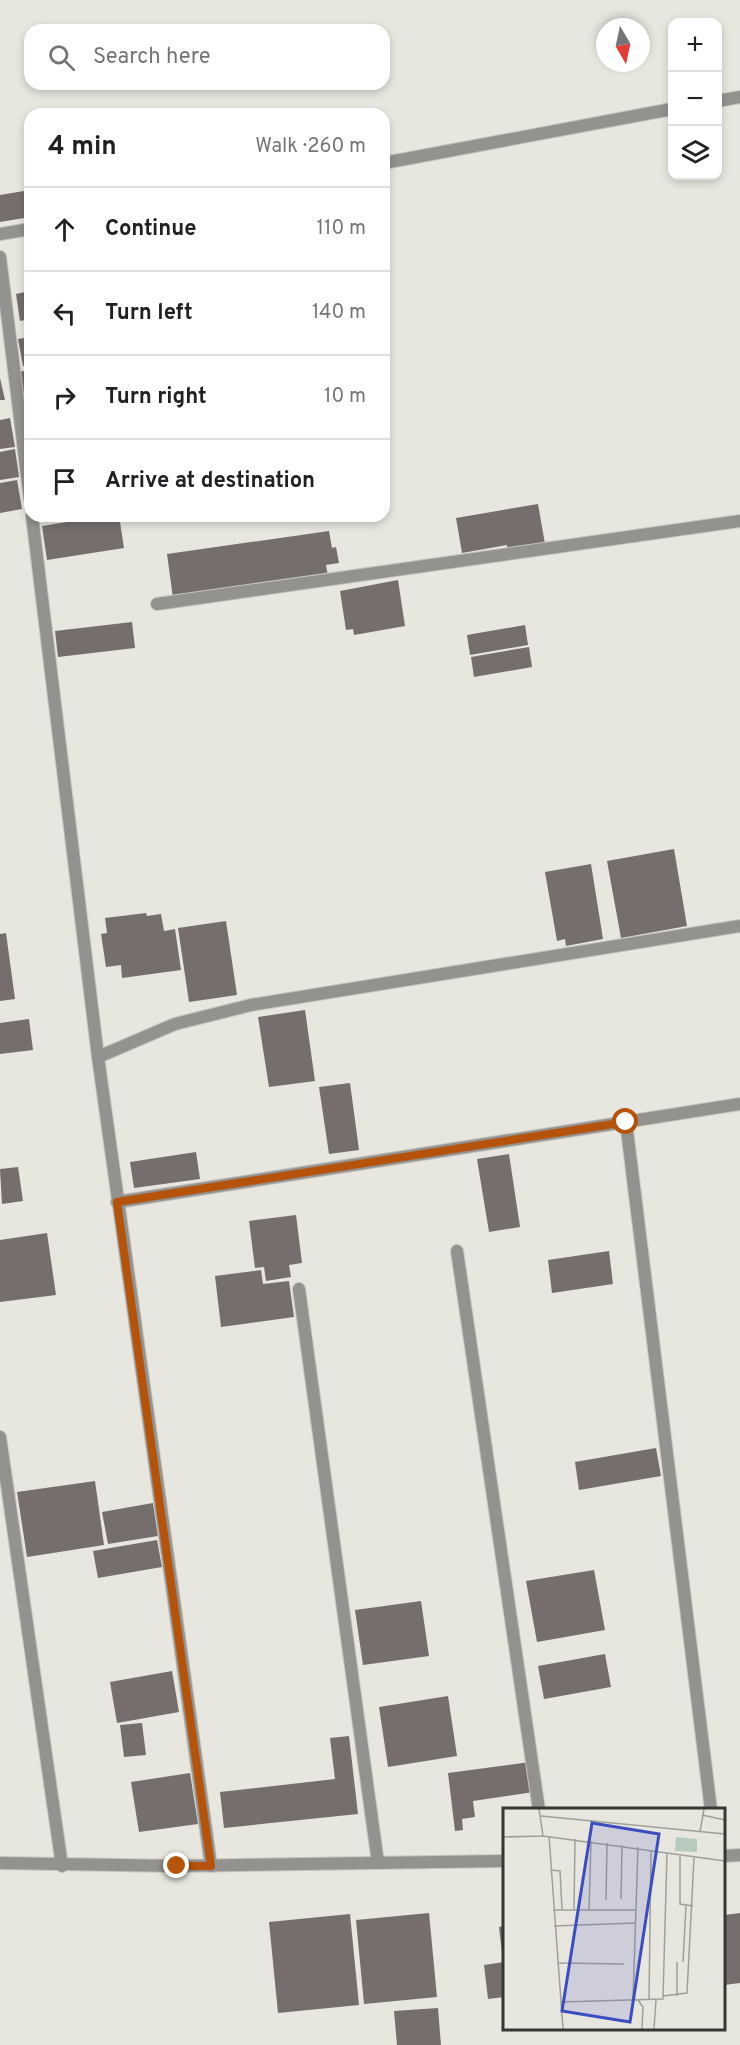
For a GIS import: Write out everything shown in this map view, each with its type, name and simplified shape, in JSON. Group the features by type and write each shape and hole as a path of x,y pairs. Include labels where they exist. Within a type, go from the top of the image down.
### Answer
{"street":[{"path":"722,100 740,97"},
{"path":"390,162 668,110"},
{"path":"0,234 24,230"},
{"path":"0,257 24,450"},
{"path":"157,604 740,521"},
{"path":"33,522 117,1202 211,1866"},
{"path":"98,1057 175,1024 251,1005 740,926"},
{"path":"117,1202 740,1104"},
{"path":"626,1122 711,1808"},
{"path":"458,1251 539,1808"},
{"path":"299,1289 378,1863"},
{"path":"0,1437 62,1866"},
{"path":"725,1856 740,1855"},
{"path":"0,1863 62,1866 211,1866 503,1861"}],"building":[{"path":"24,191 24,218 0,222 0,195"},
{"path":"24,292 24,320 20,321 16,294"},
{"path":"24,338 24,366 23,366 18,339"},
{"path":"24,371 24,395 22,395 18,372"},
{"path":"0,378 5,400 0,400"},
{"path":"10,418 15,447 0,449 0,420"},
{"path":"15,449 19,477 0,480 0,452"},
{"path":"17,480 22,509 0,513 0,483"},
{"path":"538,504 545,544 508,551 507,545 462,553 456,518"},
{"path":"67,522 120,522 124,548 47,560 42,526"},
{"path":"329,531 332,548 336,547 339,563 326,565 328,576 173,598 167,554"},
{"path":"398,580 405,626 354,635 353,629 346,630 340,591"},
{"path":"132,622 135,648 58,657 55,631"},
{"path":"525,625 528,645 470,655 467,635"},
{"path":"529,647 532,667 474,677 471,657"},
{"path":"674,849 687,926 621,938 607,861"},
{"path":"591,864 603,939 566,946 565,939 557,941 545,872"},
{"path":"146,913 147,916 161,914 164,931 175,929 181,970 122,978 121,965 106,967 101,934 107,933 105,918"},
{"path":"226,921 237,995 189,1002 178,928"},
{"path":"6,933 15,999 0,1001 0,934"},
{"path":"305,1010 315,1081 269,1087 258,1017"},
{"path":"29,1019 33,1050 0,1054 0,1023"},
{"path":"350,1083 359,1150 329,1154 319,1087"},
{"path":"196,1152 200,1179 134,1188 130,1162"},
{"path":"509,1154 520,1227 489,1232 477,1159"},
{"path":"18,1167 23,1201 2,1204 0,1169"},
{"path":"296,1215 302,1263 289,1265 291,1277 266,1281 264,1267 255,1268 249,1221"},
{"path":"47,1233 56,1295 0,1302 0,1240"},
{"path":"609,1251 613,1284 552,1293 548,1260"},
{"path":"261,1270 263,1284 289,1281 294,1317 221,1327 215,1276"},
{"path":"656,1448 661,1476 579,1490 575,1462"},
{"path":"95,1481 104,1545 27,1557 17,1492"},
{"path":"153,1503 158,1536 108,1544 102,1512"},
{"path":"157,1540 162,1567 98,1578 93,1551"},
{"path":"594,1570 605,1630 537,1642 526,1581"},
{"path":"421,1601 429,1656 363,1665 355,1610"},
{"path":"605,1654 611,1687 544,1699 538,1666"},
{"path":"172,1671 179,1712 117,1723 110,1682"},
{"path":"448,1696 457,1756 388,1767 379,1707"},
{"path":"142,1723 146,1755 124,1757 120,1725"},
{"path":"349,1736 358,1814 224,1828 220,1792 335,1779 330,1738"},
{"path":"530,1762 534,1792 473,1801 475,1817 462,1819 463,1830 455,1831 448,1773"},
{"path":"190,1773 198,1824 139,1832 131,1782"},
{"path":"429,1913 437,1997 364,2004 356,1920"},
{"path":"740,1913 740,1983 725,1985 725,1915"},
{"path":"350,1914 359,2005 278,2013 269,1922"},
{"path":"503,1926 503,1961 499,1927"},
{"path":"503,1962 503,1997 488,1999 484,1965"},
{"path":"438,2008 441,2045 397,2045 394,2011"}],"route":[{"path":"177,1866 211,1866 117,1202 626,1122"}]}
